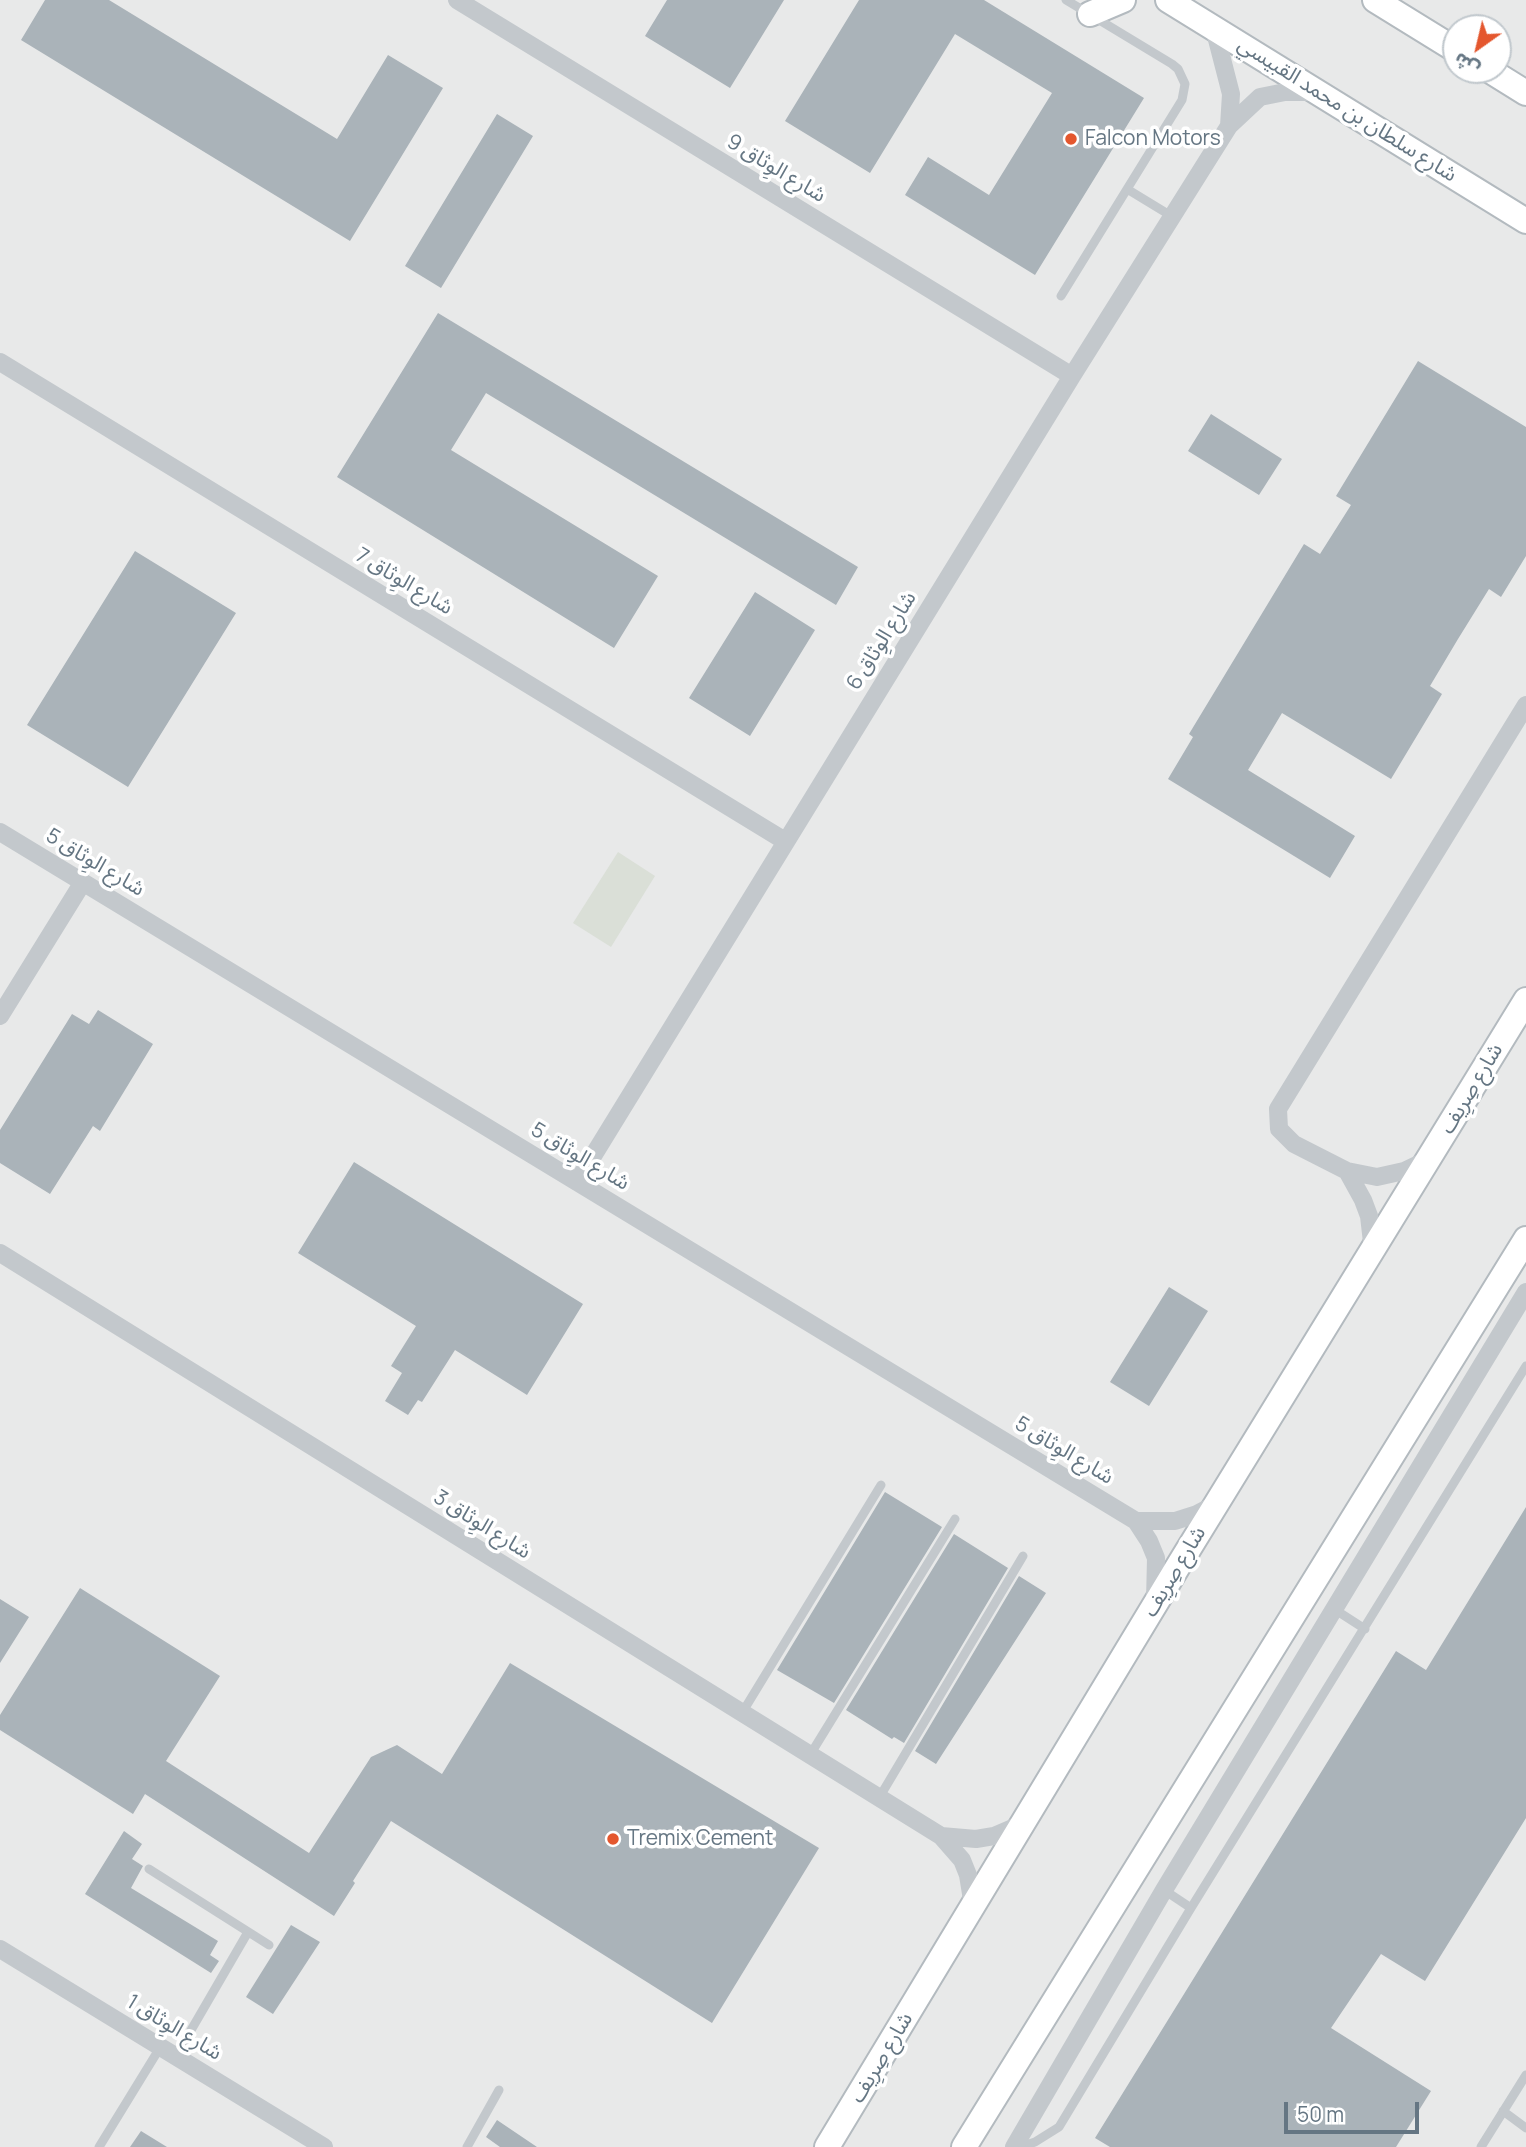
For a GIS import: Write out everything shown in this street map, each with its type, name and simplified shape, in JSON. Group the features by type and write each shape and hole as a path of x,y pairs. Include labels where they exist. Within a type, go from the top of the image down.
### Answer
{"street":[{"name":"شارع الوِثاق 9","path":"457,0 1072,376"},
{"path":"1090,14 1122,0"},
{"name":"شارع سلطان بن محمد القبيسي","path":"1168,0 1526,221"},
{"path":"1375,0 1442,41"},
{"name":"شارع الوِثاق 6","path":"1214,28 1231,94 1229,126"},
{"name":"شارع الوِثاق 6","path":"577,1182 1072,376 1229,126 1260,97 1285,92 1318,92"},
{"name":"شارع الوِثاق 7","path":"0,362 785,841"},
{"path":"1429,1159 1404,1171 1377,1177 1347,1171 1294,1144 1279,1129 1279,1109 1526,705"},
{"name":"شارع الوِثاق 5","path":"0,832 1136,1521 1156,1558 1155,1604"},
{"path":"0,1016 83,882"},
{"name":"شارع صِرِيف","path":"827,2147 1026,1822 1155,1604 1526,1000"},
{"path":"1347,1171 1369,1216 1373,1251"},
{"path":"964,2147 1526,1239"},
{"name":"شارع الوِثاق 3","path":"0,1253 941,1836 962,1860 974,1906"},
{"path":"1014,2147 1164,1890 1525,1297"},
{"path":"1136,1521 1175,1521 1218,1503"},
{"name":"شارع الوِثاق 3","path":"941,1836 958,1839 985,1838 1026,1822"},
{"name":"شارع الوِثاق 1","path":"0,1949 324,2147"}],"lane":[{"path":"1061,296 1182,100 1185,83 1178,69 1172,64 1066,0"},
{"path":"1127,188 1172,217"},
{"path":"1020,2147 1035,2142 1059,2127 1526,1366"},
{"path":"742,1713 881,1485"},
{"path":"810,1755 955,1519"},
{"path":"879,1798 1023,1556"},
{"path":"1334,1609 1365,1629"},
{"path":"149,1868 268,1945"},
{"path":"1164,1890 1191,1908"},
{"path":"99,2147 248,1932"},
{"path":"1482,2147 1526,2075"},
{"path":"467,2147 499,2090"},
{"path":"1503,2112 1526,2128"}],"shaded area":[{"path":"0,0 1526,0 1526,2147 0,2147"},
{"path":"618,852 655,876 611,947 573,923"}],"building":[{"path":"45,0 109,0 337,139 388,55 443,88 350,241 21,40"},
{"path":"667,0 784,0 730,88 645,36"},
{"name":"Falcon Motors","path":"859,0 984,0 1144,98 1035,275 905,195 928,157 989,195 1052,93 955,34 870,173 785,121"},
{"path":"497,114 533,136 441,288 405,266"},
{"path":"438,313 858,567 836,605 486,393 451,450 658,576 614,648 337,477"},
{"path":"1418,361 1526,427 1526,556 1501,597 1489,589 1458,639 1430,686 1442,694 1391,779 1282,713 1248,770 1355,836 1330,878 1168,779 1193,737 1189,734 1304,544 1320,554 1351,505 1336,496"},
{"path":"1211,414 1282,459 1259,495 1188,451"},
{"path":"135,551 236,613 128,787 27,725"},
{"path":"755,592 815,630 750,736 689,698"},
{"path":"98,1010 153,1044 100,1131 93,1126 50,1194 0,1163 0,1130 72,1014 89,1024"},
{"path":"354,1162 583,1304 527,1395 455,1350 422,1402 418,1400 408,1415 385,1401 402,1373 391,1366 416,1326 298,1253"},
{"path":"1169,1287 1208,1311 1149,1406 1110,1382"},
{"path":"885,1492 942,1527 834,1703 777,1670"},
{"path":"1526,1507 1526,1818 1425,1981 1381,1954 1331,2028 1431,2091 1396,2147 1110,2147 1095,2138 1396,1651 1426,1670"},
{"path":"954,1534 1008,1568 904,1743 894,1737 892,1739 846,1710"},
{"path":"1019,1576 1046,1593 936,1764 915,1751"},
{"name":"Tremix Cement","path":"80,1588 220,1676 166,1761 309,1853 371,1757 397,1745 442,1774 510,1663 819,1848 712,2023 391,1821 334,1916 145,1794 133,1814 0,1730 0,1715"},
{"path":"0,1599 29,1617 0,1663"},
{"path":"124,1831 142,1844 132,1859 143,1866 131,1888 218,1941 210,1955 219,1961 211,1973 85,1894"},
{"path":"291,1925 320,1942 273,2014 246,1997"},
{"path":"497,2120 537,2147 500,2147 486,2137"},
{"path":"141,2131 167,2147 130,2147"}],"place":[{"name":"Falcon Motors","path":"1071,139"},
{"name":"Tremix Cement","path":"613,1839"}]}
